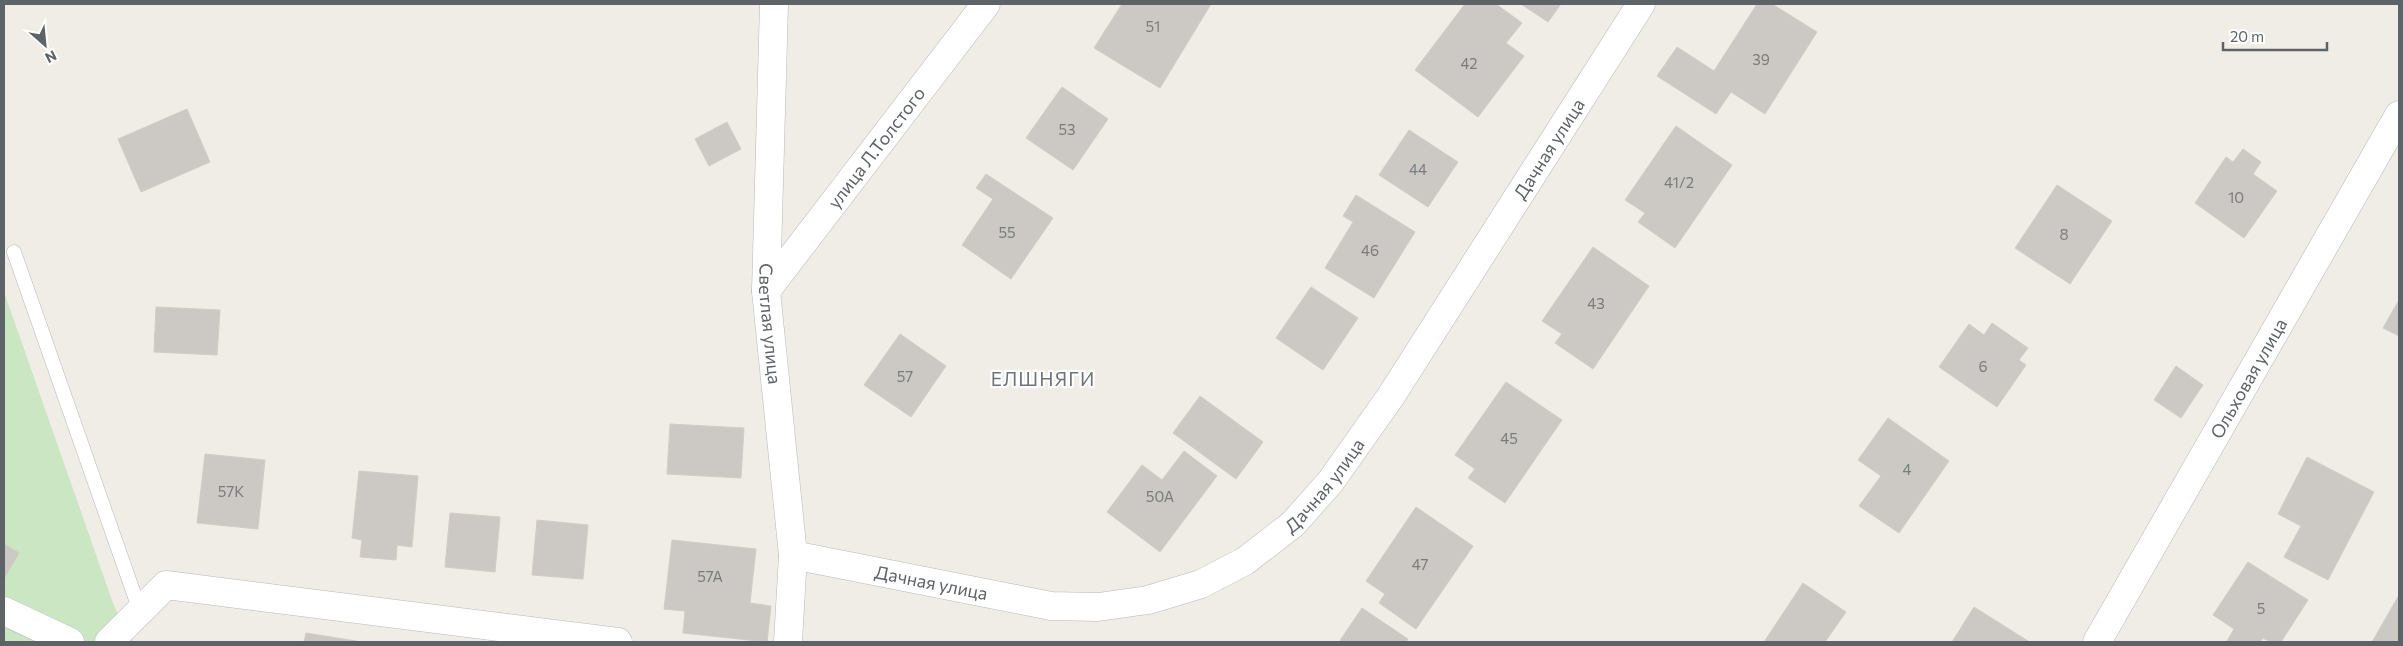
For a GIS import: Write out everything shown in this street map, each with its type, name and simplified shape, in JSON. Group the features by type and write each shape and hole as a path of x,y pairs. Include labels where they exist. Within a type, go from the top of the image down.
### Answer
{"street":[{"name":"Светлая улица","path":"774,4 766,291 793,555 788,642"},
{"name":"улица Л.Толстого","path":"766,291 986,4"},
{"name":"Дачная улица","path":"793,555 1051,606 1098,608 1148,600 1201,584 1245,561 1293,524 1331,481 1391,396 1640,4"},
{"name":"Ольховая улица","path":"2097,642 2399,115"},
{"path":"109,642 166,585 618,642"},
{"path":"4,610 70,642"}],"lane":[{"path":"14,252 140,611"}],"green space":[{"path":"4,292 114,606 133,642 4,642"}],"building":[{"path":"1122,4 1211,4 1160,88 1094,48"},
{"path":"1465,4 1496,4 1522,23 1506,43 1524,56 1478,117 1415,70"},
{"path":"1521,4 1561,4 1548,22"},
{"path":"1757,4 1772,4 1817,32 1765,114 1731,92 1716,114 1657,76 1677,47 1714,71"},
{"path":"1062,87 1108,119 1073,170 1026,138"},
{"path":"187,109 210,162 141,192 118,139"},
{"path":"727,122 741,149 709,166 695,139"},
{"path":"1676,126 1732,165 1675,248 1638,222 1645,213 1625,200"},
{"path":"1409,130 1458,162 1428,207 1379,175"},
{"path":"2243,149 2261,162 2253,174 2277,191 2244,238 2195,203 2226,157 2233,162"},
{"path":"986,174 1053,218 1011,279 962,245 993,199 976,188"},
{"path":"2057,185 2112,221 2070,284 2015,248"},
{"path":"1356,195 1415,232 1374,298 1325,268 1353,222 1343,216"},
{"path":"1593,247 1649,286 1593,369 1555,343 1562,334 1542,321"},
{"path":"1311,287 1358,318 1323,370 1276,338"},
{"path":"2399,300 2399,336 2383,328"},
{"path":"156,307 220,310 217,355 154,352"},
{"path":"1992,323 2028,348 2019,360 2026,365 1997,407 1939,367 1969,324 1984,335"},
{"path":"900,334 946,366 911,417 864,385"},
{"path":"2176,366 2203,385 2181,418 2154,400"},
{"path":"1506,382 1562,420 1505,503 1468,478 1475,469 1455,455"},
{"path":"1200,396 1263,442 1236,479 1173,433"},
{"path":"1888,418 1949,461 1899,533 1859,506 1881,476 1858,460"},
{"path":"670,424 744,428 741,478 667,474"},
{"path":"1184,451 1217,476 1160,552 1107,512 1142,465 1162,480"},
{"path":"205,454 265,460 258,529 197,523"},
{"path":"2307,457 2374,492 2328,580 2284,557 2301,526 2278,514"},
{"path":"359,471 418,476 412,547 397,545 396,560 360,557 362,540 352,538"},
{"path":"1416,507 1473,546 1416,629 1379,603 1385,594 1366,581"},
{"path":"450,513 500,517 495,572 445,567"},
{"path":"537,520 588,525 583,579 532,575"},
{"path":"672,540 756,549 750,603 771,606 767,642 683,633 685,611 664,609"},
{"path":"4,544 19,553 4,579"},
{"path":"2248,562 2308,600 2281,642 2270,642 2263,638 2260,642 2229,642 2227,641 2234,629 2213,615"},
{"path":"1803,583 1846,612 1825,642 1764,642"},
{"path":"2399,595 2399,642 2372,642"},
{"path":"1974,607 2028,641 1952,642"},
{"path":"1362,608 1408,639 1406,642 1339,642"},
{"path":"306,633 362,642 304,642"}],"district":[{"name":"ЕЛШНЯГИ","path":"1043,378"}]}
